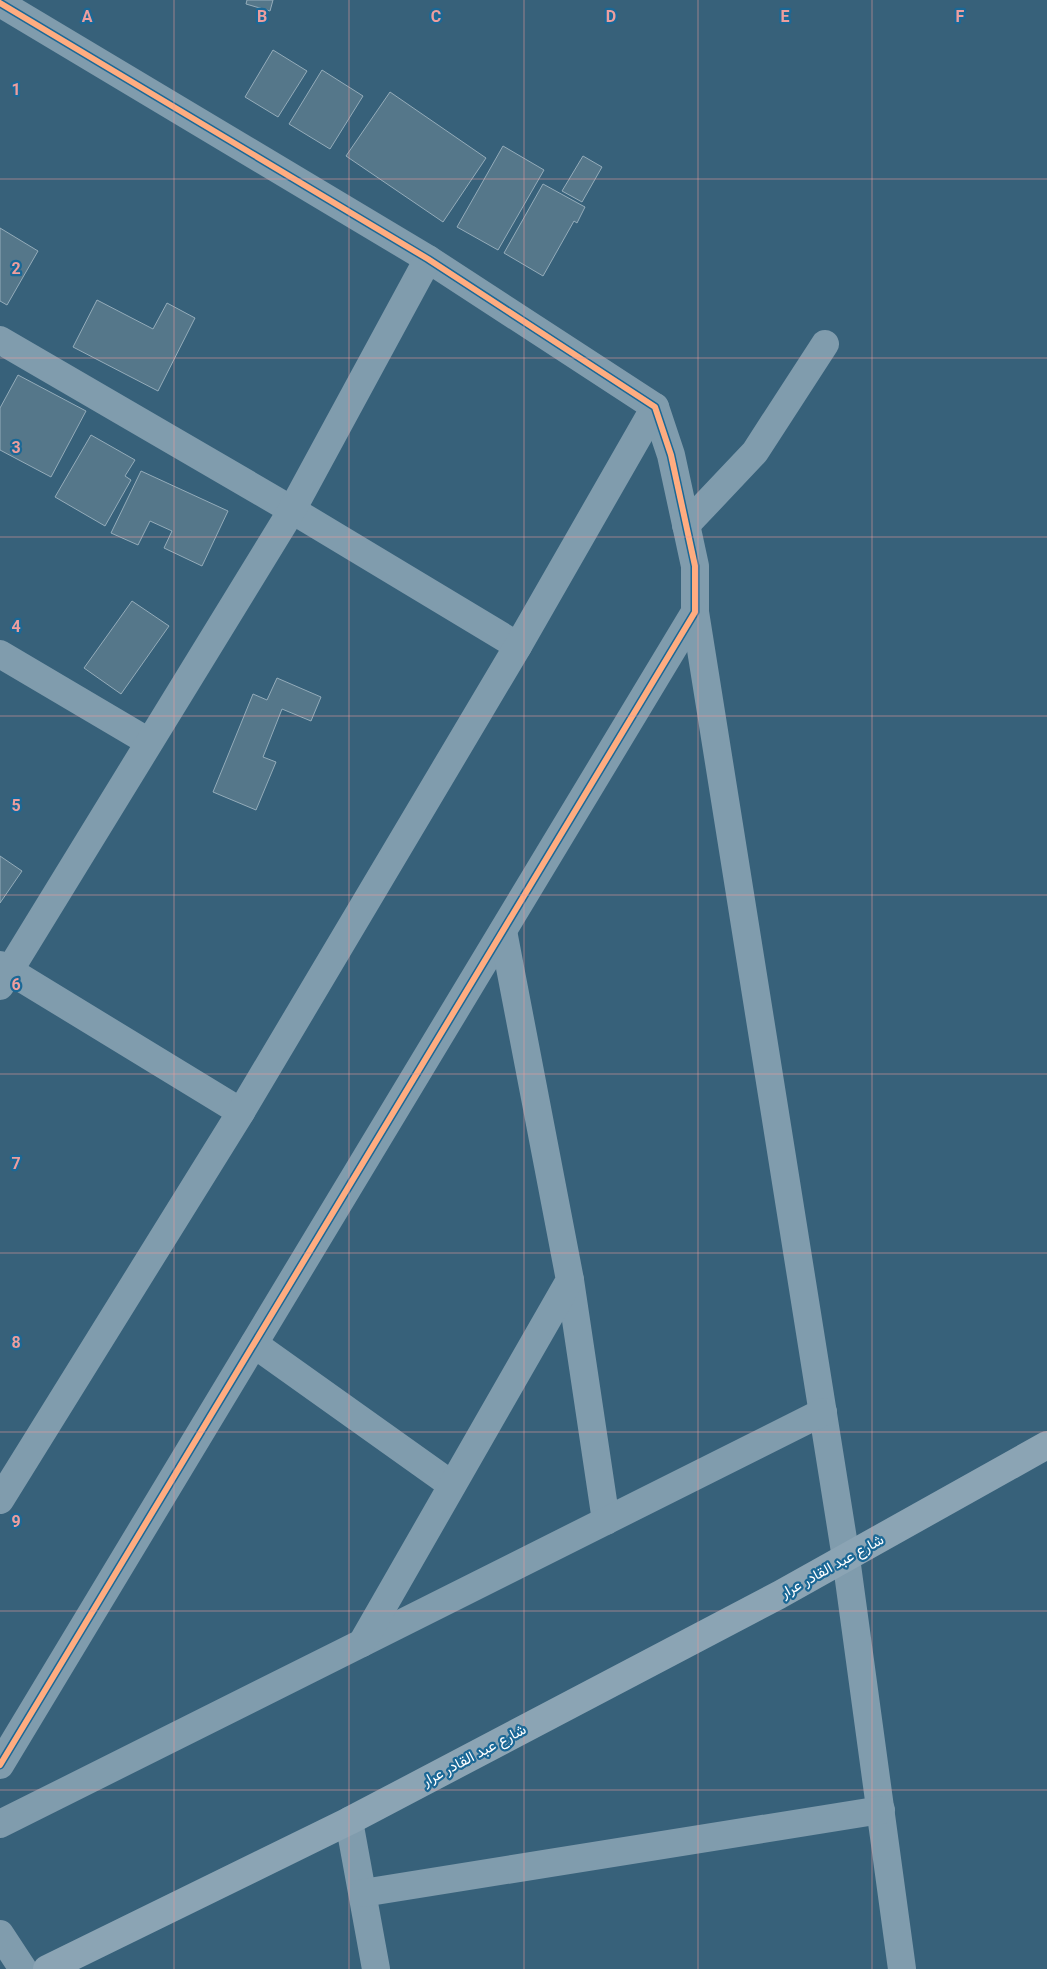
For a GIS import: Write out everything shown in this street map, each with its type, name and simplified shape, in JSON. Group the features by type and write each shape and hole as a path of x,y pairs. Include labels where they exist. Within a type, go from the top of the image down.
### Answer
{"main road":[{"name":"شارع عبد القادر عرار","path":"47,1969 349,1821 779,1595 1047,1444"}],"street":[{"path":"0,3 428,259 655,407 671,455 695,566 695,612 846,1558 902,1969"},
{"path":"240,1112 3,974 292,510 428,259"},
{"path":"0,340 292,510 518,646"},
{"path":"686,525 755,452 825,344"},
{"path":"0,1500 240,1112 518,646 655,407"},
{"path":"0,1766 695,612"},
{"path":"0,654 149,742"},
{"path":"503,931 570,1280 606,1520"},
{"path":"362,1643 570,1280"},
{"path":"254,1344 452,1485"},
{"path":"0,1824 823,1412"},
{"path":"363,1893 881,1810"},
{"path":"349,1821 376,1969"},
{"path":"0,1934 23,1969"}],"building":[{"path":"247,0 273,0 270,11 246,4"},
{"path":"273,50 307,71 278,117 245,97"},
{"path":"322,70 363,96 330,149 289,124"},
{"path":"390,92 486,158 443,222 346,156"},
{"path":"503,146 544,170 498,250 457,227"},
{"path":"583,156 602,167 582,202 562,191"},
{"path":"543,184 585,207 577,223 574,221 543,276 504,253"},
{"path":"0,228 38,251 7,305 0,301"},
{"path":"97,300 153,329 167,303 195,318 158,391 73,347"},
{"path":"18,375 86,411 51,477 0,450 0,408"},
{"path":"91,435 135,460 125,476 131,480 105,526 55,497"},
{"path":"141,471 228,511 202,566 164,548 172,531 150,521 138,545 111,533"},
{"path":"132,601 169,626 121,694 84,668"},
{"path":"277,678 321,697 311,721 282,709 263,757 276,762 256,810 213,792 253,694 267,700"},
{"path":"0,856 22,871 0,903"}],"cycle path":[{"path":"0,3 428,259 655,407 671,455 695,566 695,612 0,1765"}]}
